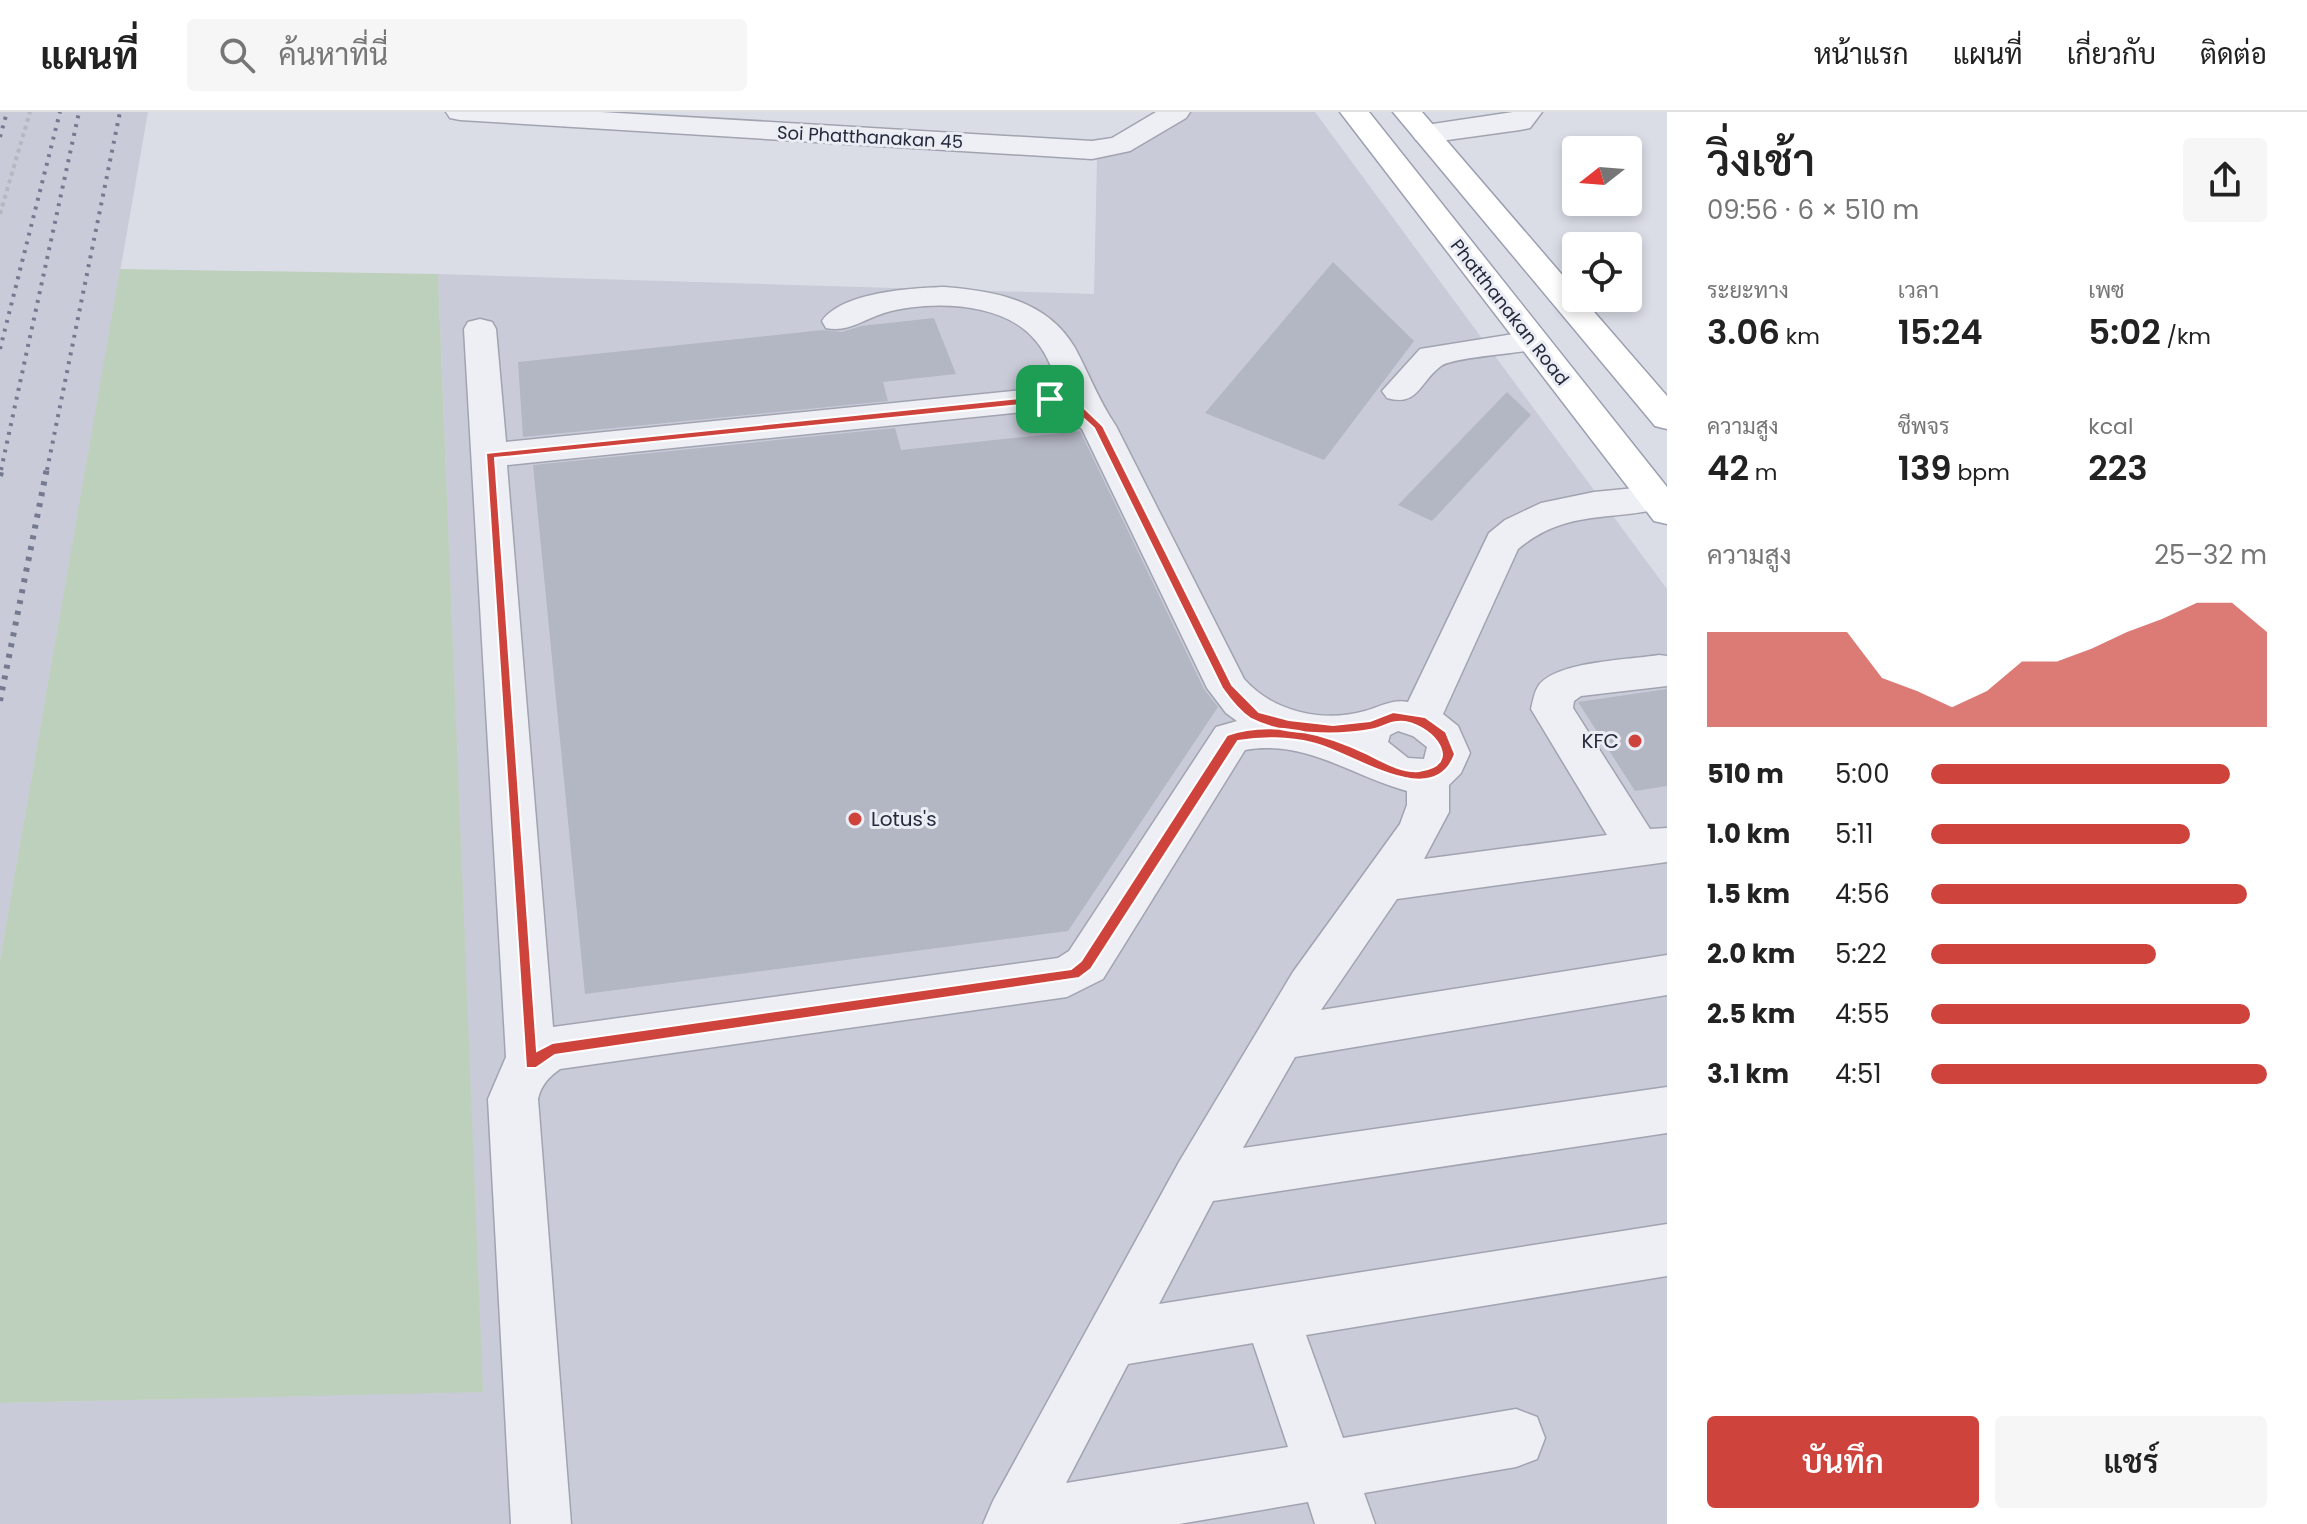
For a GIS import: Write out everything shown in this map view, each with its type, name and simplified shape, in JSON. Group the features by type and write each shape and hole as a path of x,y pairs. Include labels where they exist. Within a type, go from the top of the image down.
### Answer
{"main road":[{"name":"Phatthanakan Road","path":"1354,112 1661,505"},
{"path":"1416,123 1667,418"}],"street":[{"name":"Soi Phatthanakan 45","path":"460,112 1092,150 1120,145 1176,112"},
{"path":"1416,123 1520,122 1528,112"},
{"path":"838,321 868,305 902,299 966,300 1013,310 1037,323 1053,340 1234,696 1255,716 1333,730 1392,754 1431,793 1429,812 1310,986 1197,1179 1013,1523"},
{"path":"480,329 531,1063"},
{"path":"1399,391 1432,356 1533,341"},
{"path":"490,455 1042,399 1064,402 1088,413"},
{"path":"1392,754 1393,716 1420,720 1502,542 1519,526 1554,510 1661,505"},
{"path":"1383,883 1653,847 1552,709 1555,694 1570,683 1667,671"},
{"path":"541,1524 513,1099 520,1077 531,1063 552,1049 1074,974 1086,965 1231,738 1259,733 1312,738 1392,754"},
{"path":"1280,1038 1667,975"},
{"path":"1197,1179 1667,1110"},
{"path":"1111,1339 1667,1250"},
{"path":"1270,1313 1345,1524"},
{"path":"1013,1523 1516,1438"}],"path":[{"path":"0,214 30,112"}],"shaded area":[{"path":"0,112 148,112 0,959"},
{"path":"1187,112 1315,112 1667,589 1667,1524 0,1524 0,1403 482,1391 438,274 1094,294 1097,158"}],"green space":[{"path":"120,269 438,274 483,1392 0,1403 0,959"}],"building":[{"path":"1333,262 1414,341 1324,460 1205,413"},
{"path":"934,318 956,374 883,382 888,401 523,437 518,362 823,330 842,332 861,326"},
{"path":"1507,392 1531,415 1432,521 1398,505"},
{"name":"Lotus's","path":"895,428 901,450 1080,431 1204,689 1218,707 1068,931 585,994 533,465"},
{"name":"KFC","path":"1667,689 1667,786 1635,791 1578,702"}],"railway":[{"path":"0,137 7,112"},
{"path":"0,349 60,112"},
{"path":"1,470 79,112"},
{"path":"47,470 120,112"},
{"path":"0,476 2,468"},
{"path":"0,701 47,468"}],"place":[{"name":"KFC","path":"1635,741"},
{"name":"Lotus's","path":"855,819"}],"route":[{"path":"1050,399 1088,413 1098,426 1228,688 1247,709 1255,716 1333,730 1372,725 1393,716 1420,720 1442,735 1449,754 1446,763 1439,770 1417,776 1391,770 1347,749 1312,738 1259,733 1237,736 1231,738 1086,965 1074,974 552,1049 531,1063 490,455 1050,399"}]}
